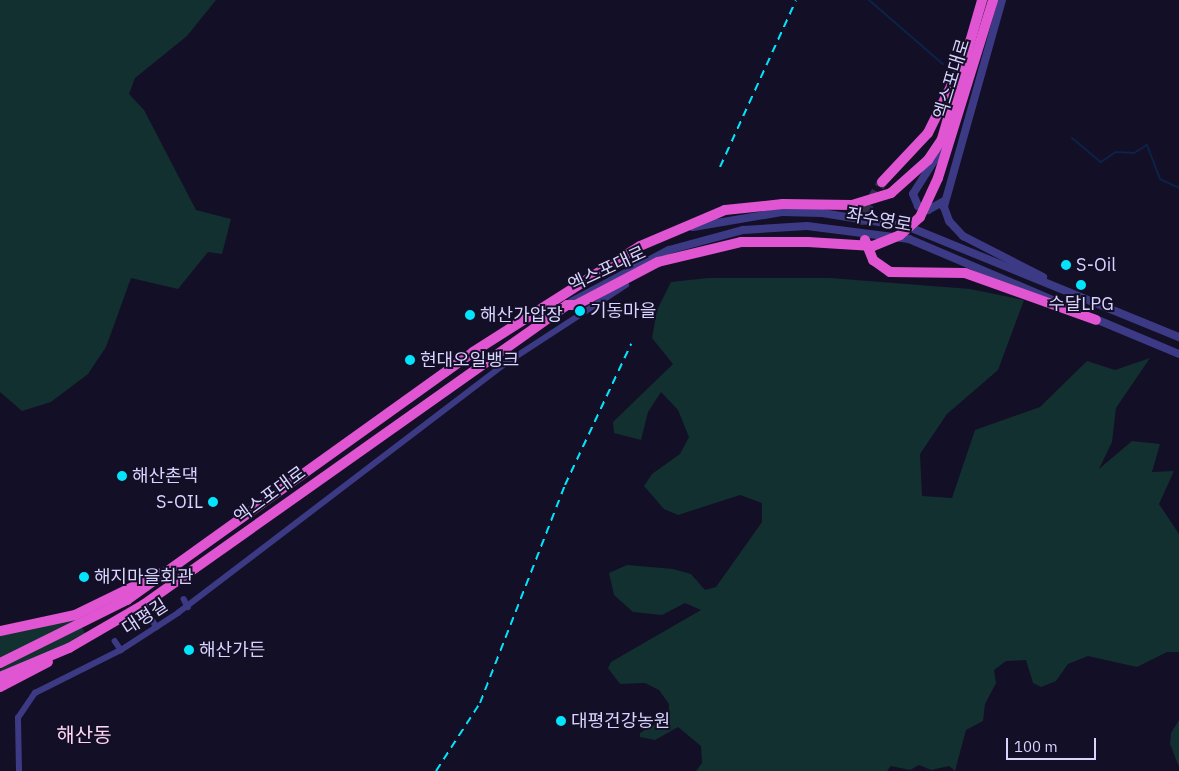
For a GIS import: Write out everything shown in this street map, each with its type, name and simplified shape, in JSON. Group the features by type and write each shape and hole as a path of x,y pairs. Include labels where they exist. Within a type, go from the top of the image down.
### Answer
{"highway":[{"name":"엑스포대로","path":"0,664 86,624 167,572 504,331 640,246 706,216 747,206 852,205 882,198 913,176 942,138 982,0"},
{"name":"엑스포대로","path":"0,677 69,648 143,605 567,305 583,306 658,262 741,242 808,242 873,246 900,235 920,217 938,178 993,0"},
{"path":"882,182 933,125 966,52"},
{"path":"865,240 873,260 890,272 965,273 1096,320"},
{"path":"0,631 76,615 143,578 167,572"},
{"path":"0,687 23,678 69,648"}],"street":[{"path":"1002,0 944,201 949,221 963,236 1052,284"},
{"path":"942,138 940,156 913,194 918,206 928,210 944,201"},
{"name":"좌수영로","path":"677,230 782,212 872,219 946,239 1179,337"},
{"name":"좌수영로","path":"567,305 669,250 743,230 807,226 872,231 916,242 1179,354"},
{"path":"188,607 583,306 626,285"},
{"name":"대평길","path":"115,641 121,650 188,607 184,599"},
{"path":"143,605 157,627"},
{"path":"19,771 17,722 28,700 65,676 121,650"}],"green space":[{"path":"0,0 216,0 187,36 135,78 129,94 144,110 196,210 231,219 222,254 208,252 178,289 131,278 106,347 88,374 51,402 22,411 0,392"},
{"path":"708,278 830,278 970,289 1024,300 998,370 947,414 920,454 922,496 952,498 975,430 1040,407 1087,361 1115,370 1150,358 1116,408 1112,442 1099,469 1132,441 1160,444 1152,472 1174,471 1159,504 1179,534 1179,652 1167,652 1137,667 1088,656 1068,664 1056,681 1041,687 1033,683 1026,660 1006,661 994,670 996,683 985,704 983,721 966,730 955,771 949,766 931,770 919,765 910,770 891,766 887,771 696,771 702,763 701,746 678,727 655,740 640,737 640,733 669,716 669,704 659,690 645,683 620,684 608,668 611,662 701,610 685,603 662,615 633,612 614,595 609,573 627,565 673,569 691,574 705,590 716,587 762,522 762,503 740,495 678,515 664,509 644,486 652,474 680,454 689,437 678,410 661,392 648,412 641,440 614,433 613,422 673,364 652,338 657,310 671,282"},
{"path":"75,615 88,638 0,687 0,631"},
{"path":"1179,720 1179,767 1170,744 1171,733"}],"waterway":[{"path":"869,0 943,64"},
{"path":"1072,138 1101,162 1116,152 1134,153 1147,145 1160,179 1179,188"}],"tunnel":[{"path":"865,240 864,213 882,182"}],"railway":[{"path":"720,167 796,0"},
{"path":"436,771 480,703 565,485 631,344"}],"place":[{"name":"S-Oil","path":"1066,265"},
{"name":"수달LPG","path":"1081,285"},
{"name":"기동마을","path":"580,311"},
{"name":"해산가압장","path":"470,315"},
{"name":"현대오일뱅크","path":"410,360"},
{"name":"해산촌댁","path":"122,476"},
{"name":"S-OIL","path":"213,502"},
{"name":"해지마을회관","path":"84,577"},
{"name":"해산가든","path":"189,650"},
{"name":"대평건강농원","path":"561,721"}],"district":[{"name":"해산동","path":"84,734"}]}
